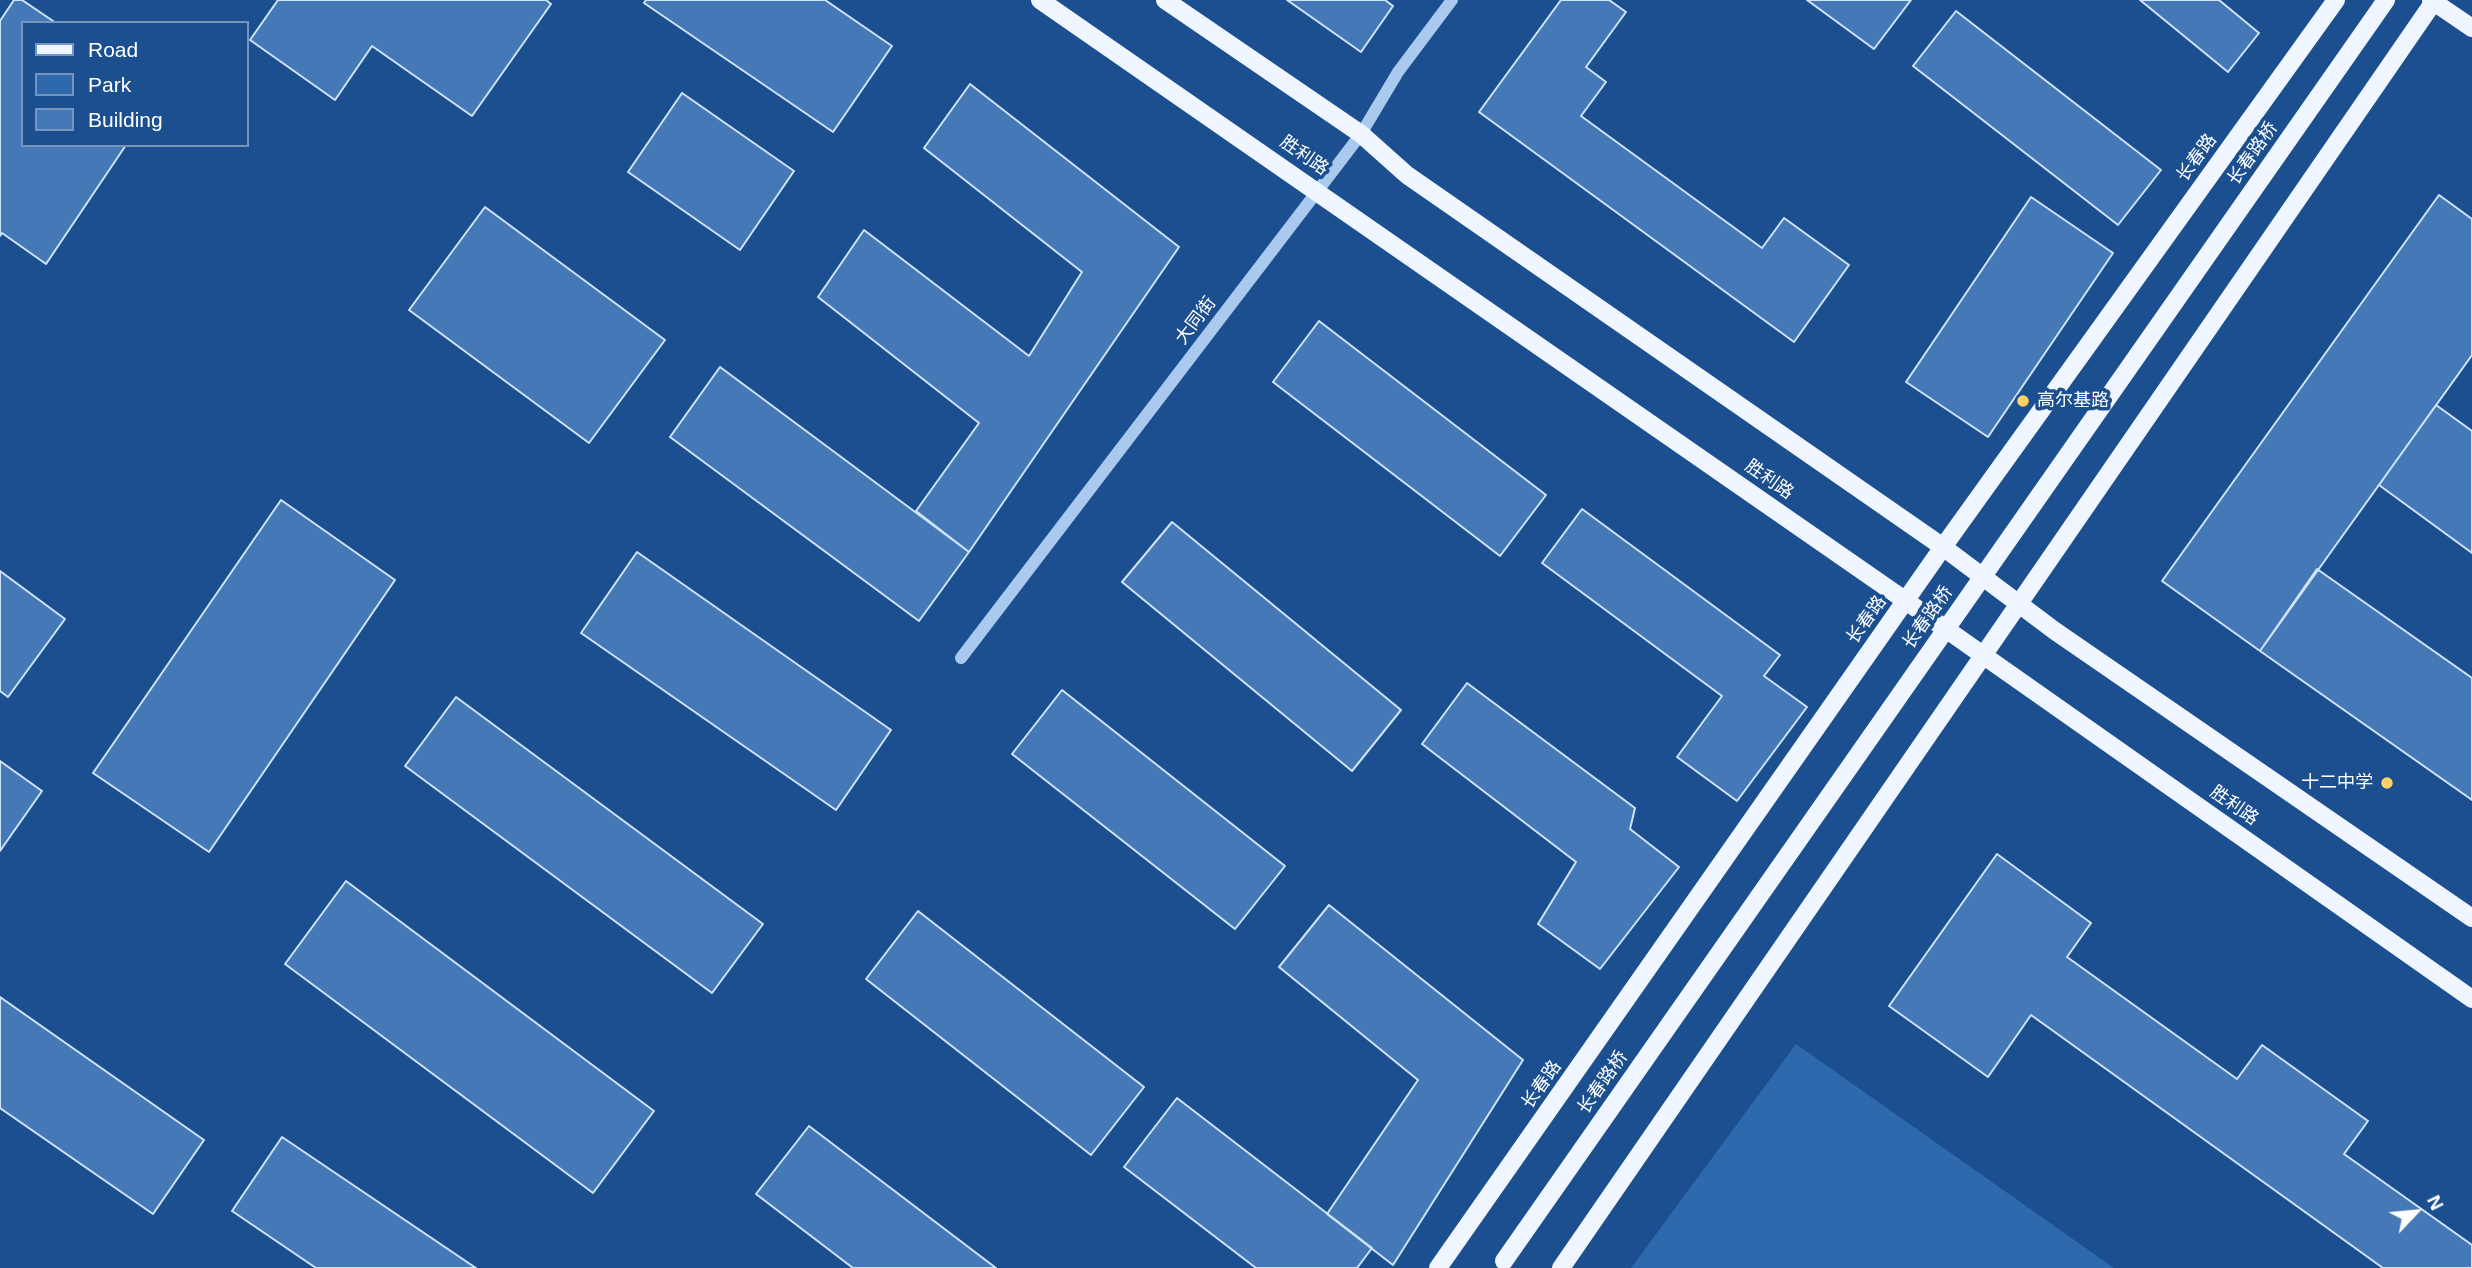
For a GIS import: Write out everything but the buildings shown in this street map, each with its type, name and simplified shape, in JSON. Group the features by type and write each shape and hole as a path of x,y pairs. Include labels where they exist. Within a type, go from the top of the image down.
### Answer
{"main road":[{"name":"胜利路","path":"1040,0 1982,654 2472,999"},
{"path":"1165,0 1361,134 1407,175 2472,918"},
{"name":"长春路","path":"1438,1268 1943,547 2336,0"},
{"name":"长春路桥","path":"1501,1264 2386,0"},
{"path":"1561,1268 2433,1 2472,28"}],"street":[{"name":"大同街","path":"961,658 1361,134 1398,72 1452,0"}],"green space":[{"path":"1796,1044 2114,1268 1631,1268"}],"place":[{"name":"高尔基路","path":"2023,401"},
{"name":"十二中学","path":"2387,783"}]}
